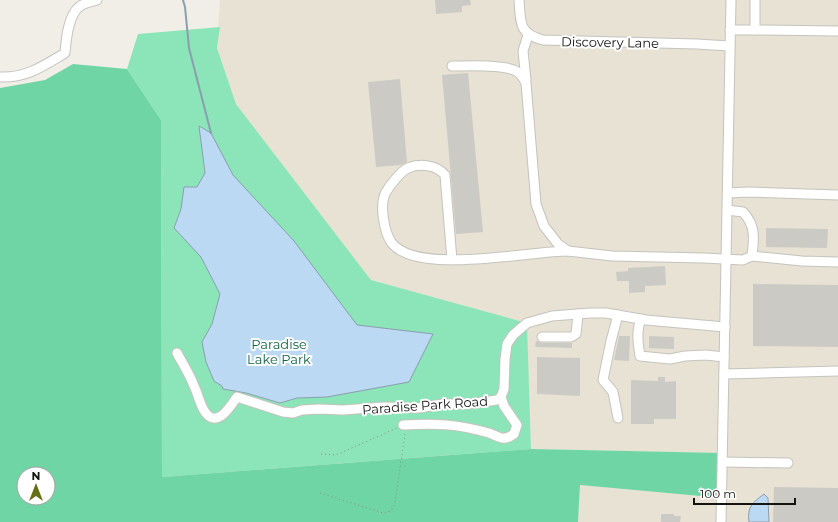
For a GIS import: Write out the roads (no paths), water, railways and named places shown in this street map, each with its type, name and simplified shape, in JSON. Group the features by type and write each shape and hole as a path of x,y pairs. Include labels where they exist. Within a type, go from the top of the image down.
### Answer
{"street":[{"path":"0,77 25,75 65,53 66,39 73,16 79,7 97,0"},
{"path":"519,0 522,26 528,34 523,52 536,204 544,226 558,244 568,251"},
{"path":"722,522 729,46 731,0"},
{"path":"755,0 755,30"},
{"path":"730,30 838,31"},
{"name":"Discovery Lane","path":"528,34 543,40 729,46"},
{"path":"452,66 500,67 510,69 520,73 526,83"},
{"path":"452,260 444,175 440,170 432,167 417,166 408,168 401,173 385,193 383,209 386,232 392,243 401,251 422,258 452,260 476,260 532,253 568,251 612,256 742,260 752,256 802,261 838,262"},
{"path":"728,193 748,192 838,195"},
{"path":"727,210 743,212 750,219 754,236 752,256"},
{"name":"Paradise Park Road","path":"177,353 194,385 204,412 209,416 218,418 228,410 237,397 279,411 293,413 302,410 318,409 343,410 384,407 418,408 443,404 468,404 497,400 501,397 504,389 507,344 513,335 528,323 552,316 598,313 641,319 725,327"},
{"path":"542,337 571,337 576,334 578,314"},
{"path":"618,315 611,341 604,380 613,392 618,418"},
{"path":"641,319 637,327 640,356 670,358 706,355 724,357"},
{"path":"724,374 838,371"},
{"path":"404,425 455,425 502,438 509,438 514,434 516,425 504,406 501,397"},
{"path":"722,462 788,463"}],"water":[{"path":"199,126 211,133 233,175 294,241 357,325 433,334 409,382 327,397 297,398 280,403 246,393 223,389 222,386 214,381 206,362 202,342 212,324 220,294 201,257 174,228 181,209 184,187 197,187 205,173"},
{"path":"764,494 768,498 769,522 749,522 751,506"}],"waterway":[{"path":"183,0 189,48 211,133"}],"park label":[{"name":"Paradise Lake Park","path":"279,352"}]}
